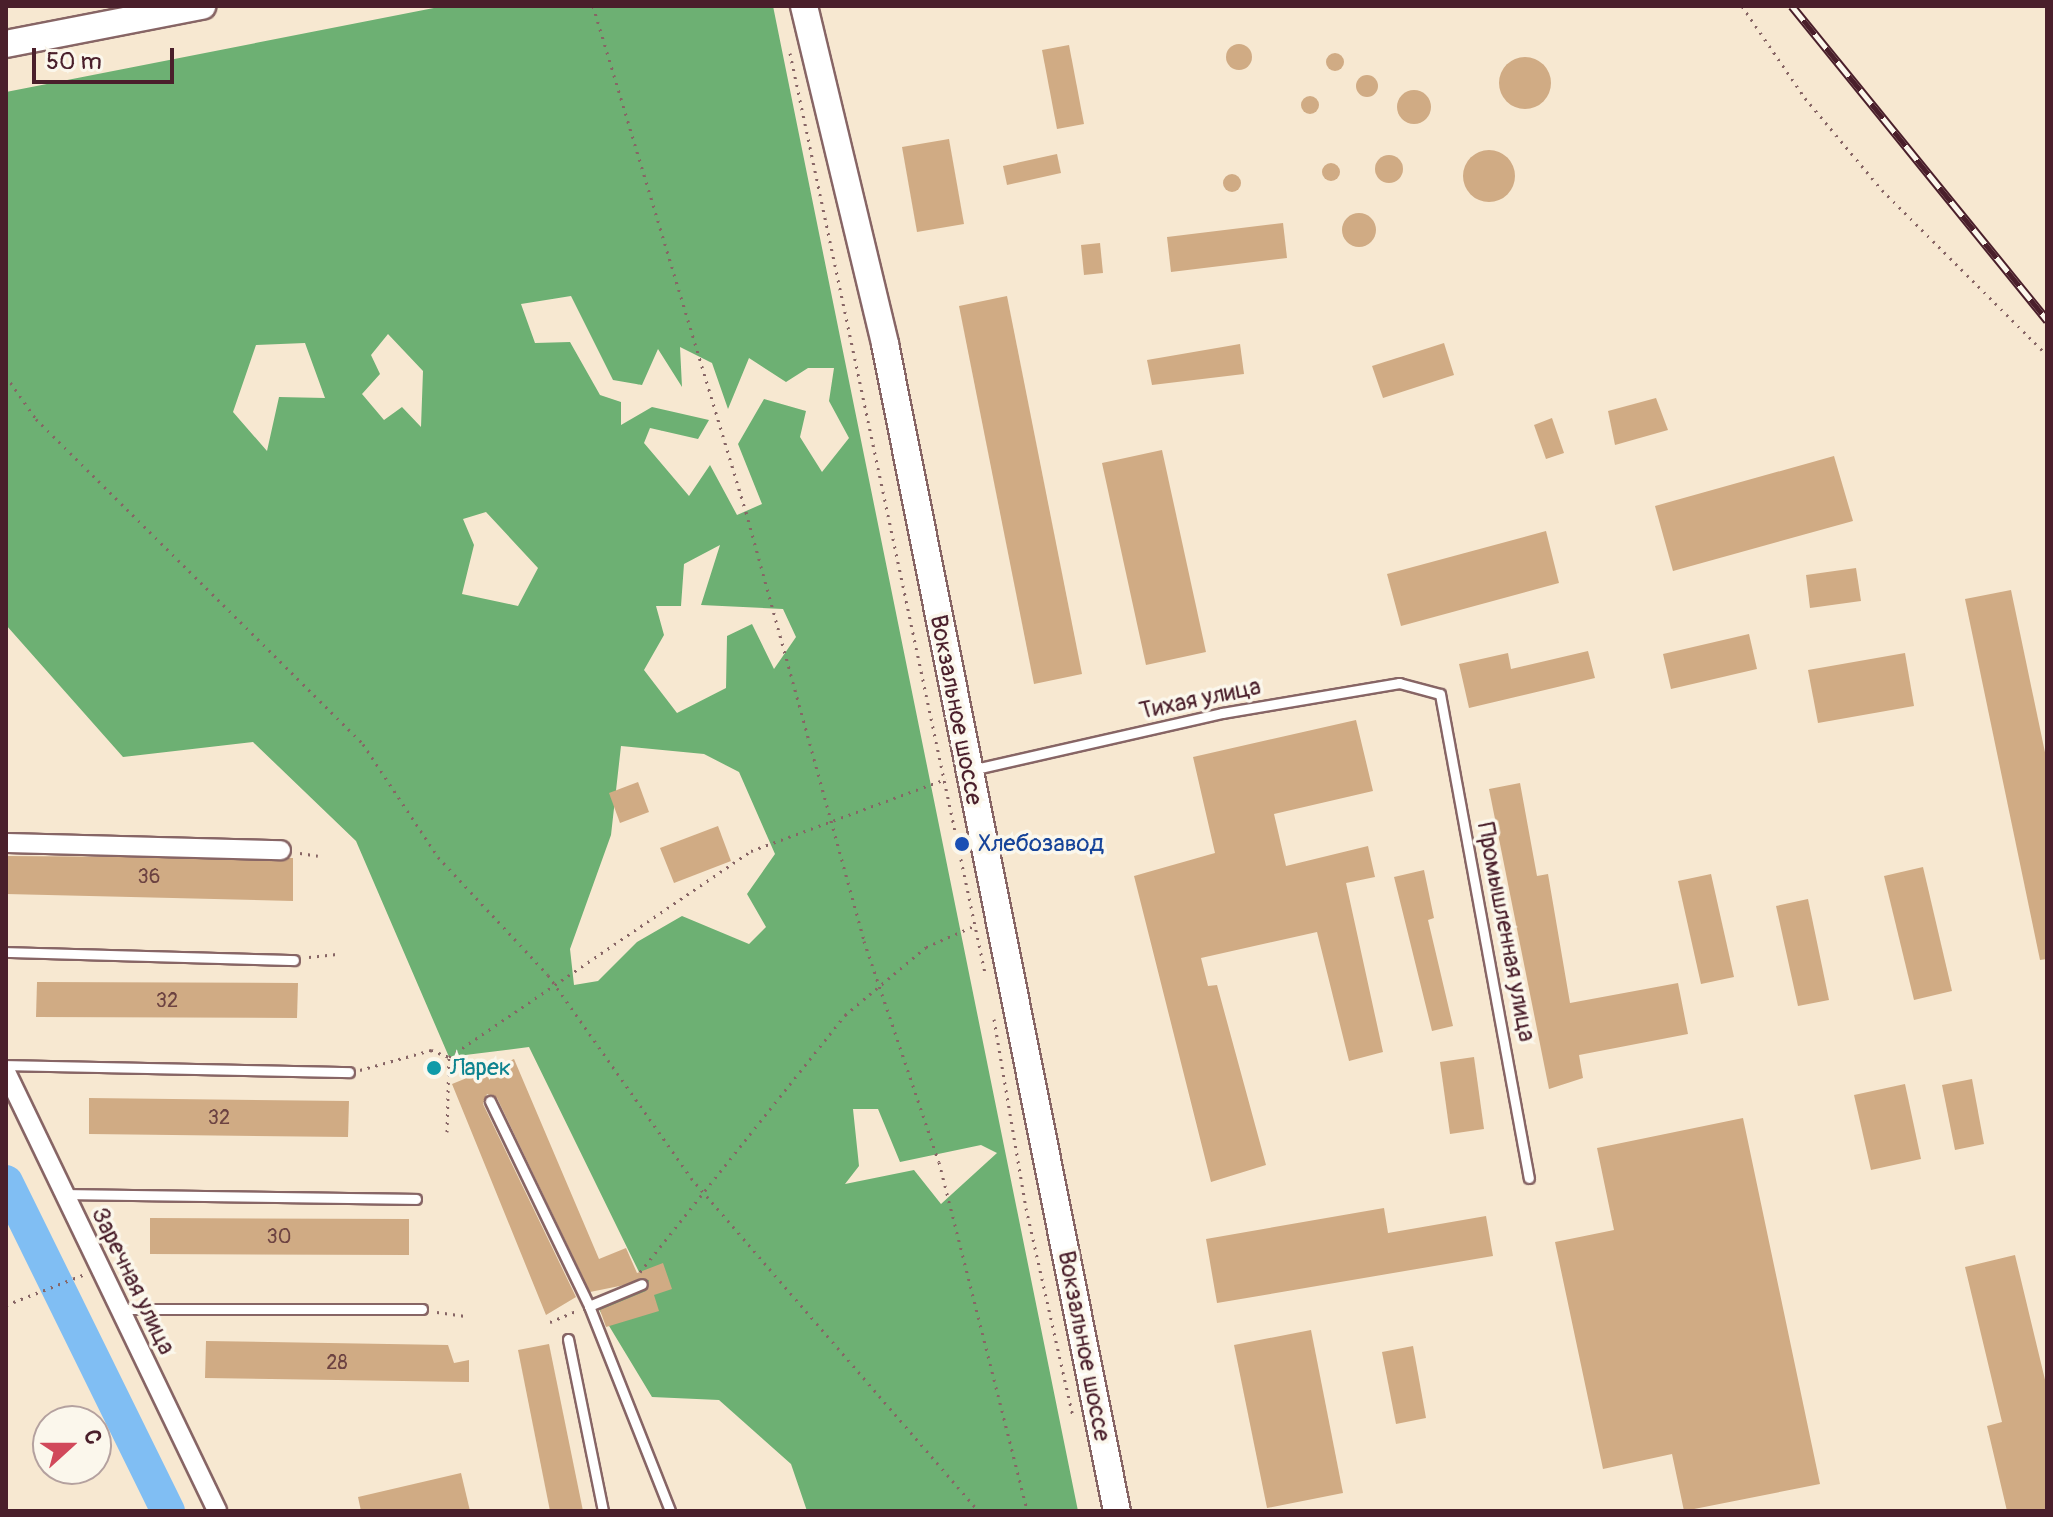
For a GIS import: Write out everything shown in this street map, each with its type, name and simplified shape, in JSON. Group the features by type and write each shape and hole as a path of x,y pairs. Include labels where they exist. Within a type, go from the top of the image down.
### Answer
{"main road":[{"path":"6,44 202,6"},
{"name":"Вокзальное шоссе","path":"804,6 885,344 956,776 1117,1511"}],"street":[{"path":"6,843 281,850"},
{"name":"Заречная улица","path":"6,1072 217,1511"}],"lane":[{"name":"Тихая улица","path":"956,776 1222,713 1399,683 1440,694"},
{"name":"Промышленная улица","path":"1440,694 1529,1178"},
{"path":"6,952 294,960"},
{"path":"6,1065 349,1072"},
{"path":"490,1101 589,1306 670,1511"},
{"path":"65,1194 416,1199"},
{"path":"589,1306 642,1284"},
{"path":"120,1309 422,1309"},
{"path":"568,1339 603,1511"}],"path":[{"path":"593,6 746,512 829,822 939,1162 1027,1511"},
{"path":"1742,6 1882,190 2047,355"},
{"path":"787,37 956,776 975,926 988,987"},
{"path":"6,376 36,419 363,744 438,857 555,985 703,1192 978,1511"},
{"path":"449,1057 751,851 956,776"},
{"path":"642,1284 640,1266 845,1015 926,947 975,926"},
{"path":"294,960 337,954"},
{"path":"992,1003 1026,1208 1074,1420"},
{"path":"349,1072 431,1050 449,1057"},
{"path":"447,1132 449,1057"},
{"path":"6,1305 74,1277"},
{"path":"550,1322 589,1306"},
{"path":"422,1309 464,1316"}],"green space":[{"path":"444,6 773,6 1078,1511 807,1511 791,1464 719,1400 652,1397 597,1306 640,1274 529,1047 449,1057 356,841 253,742 123,757 6,625 6,92","holes":["571,296 613,380 642,385 658,349 682,387 680,347 712,363 728,409 749,358 786,382 808,368 834,368 829,401 849,438 822,472 800,437 806,411 764,399 738,444 762,504 737,515 710,465 689,496 644,443 650,428 698,439 709,420 652,407 621,425 621,402 600,395 570,342 535,343 521,304","388,334 423,371 421,427 402,407 384,420 362,394 380,374 371,355","305,343 325,398 279,397 267,451 233,412 256,345","486,512 538,568 518,606 462,594 474,545 463,519","720,545 701,605 783,609 796,637 774,669 752,624 727,636 726,688 677,713 644,670 664,635 656,606 681,606 684,564","621,746 704,754 739,772 775,854 747,894 766,927 749,944 682,916 637,942 598,981 574,985 570,949 611,835","853,1109 878,1109 900,1162 981,1145 997,1153 941,1204 914,1170 845,1184 859,1166"]}],"building":[{"path":"1239,44 1248,48 1252,57 1248,66 1239,70 1230,66 1226,57 1230,48"},
{"path":"1069,45 1084,124 1057,129 1042,50"},
{"path":"1331,53 1339,53 1344,62 1342,69 1331,71 1326,66 1326,58"},
{"path":"1525,57 1543,65 1551,83 1543,101 1525,109 1507,101 1499,83 1507,65"},
{"path":"1367,75 1375,78 1378,86 1375,94 1367,97 1359,94 1356,86 1359,78"},
{"path":"1414,90 1426,95 1431,107 1426,119 1414,124 1402,119 1397,107 1402,95"},
{"path":"1306,96 1314,96 1319,105 1317,112 1306,114 1301,109 1301,101"},
{"path":"949,139 964,224 917,232 902,147"},
{"path":"1489,150 1507,158 1515,176 1507,194 1489,202 1471,194 1463,176 1471,158"},
{"path":"1057,154 1061,173 1007,185 1003,166"},
{"path":"1389,155 1399,159 1403,169 1399,179 1389,183 1379,179 1375,169 1379,159"},
{"path":"1327,163 1335,163 1340,172 1338,179 1327,181 1322,176 1322,168"},
{"path":"1228,174 1236,174 1241,183 1239,190 1228,192 1223,187 1223,179"},
{"path":"1359,213 1371,218 1376,230 1371,242 1359,247 1347,242 1342,230 1347,218"},
{"path":"1283,223 1287,258 1171,272 1167,237"},
{"path":"1100,243 1103,273 1084,275 1081,245"},
{"path":"1007,296 1082,674 1034,684 959,306"},
{"path":"1444,343 1454,375 1383,398 1372,366"},
{"path":"1240,344 1244,374 1152,385 1147,360"},
{"path":"1656,398 1668,430 1615,445 1608,411"},
{"path":"1552,418 1564,453 1546,459 1534,425"},
{"path":"1162,450 1206,652 1146,665 1102,463"},
{"path":"1834,456 1853,521 1673,571 1655,506"},
{"path":"1546,531 1559,583 1401,626 1387,574"},
{"path":"1856,568 1861,601 1810,608 1806,575"},
{"path":"2011,590 2047,762 2047,959 2040,960 1965,599"},
{"path":"1749,634 1757,669 1671,689 1663,654"},
{"path":"1588,651 1595,678 1469,708 1459,664 1508,653 1511,669"},
{"path":"1905,653 1914,706 1818,723 1808,670"},
{"path":"1356,720 1373,791 1274,814 1286,866 1368,846 1375,877 1346,883 1383,1052 1349,1061 1317,932 1201,958 1208,986 1217,985 1266,1165 1211,1182 1134,876 1215,853 1193,757"},
{"path":"638,782 649,812 620,823 609,793"},
{"path":"1520,783 1537,876 1548,874 1570,1003 1678,983 1688,1034 1579,1055 1583,1078 1549,1089 1489,789"},
{"path":"718,826 731,861 674,883 660,848"},
{"path":"6,856 293,858 293,901 6,894"},
{"path":"1923,867 1952,991 1914,1000 1884,876"},
{"path":"1424,870 1434,918 1428,920 1453,1026 1432,1031 1394,877"},
{"path":"1711,874 1734,977 1701,984 1678,881"},
{"path":"1808,899 1829,1000 1798,1006 1776,906"},
{"path":"37,982 298,983 297,1018 36,1017"},
{"path":"1474,1057 1484,1129 1450,1134 1440,1062"},
{"path":"514,1059 599,1259 626,1248 637,1273 663,1263 672,1289 654,1295 659,1311 606,1327 600,1310 646,1291 649,1280 590,1292 497,1098 487,1094 483,1104 576,1297 546,1315 452,1084"},
{"path":"1972,1079 1984,1144 1955,1150 1942,1085"},
{"path":"1905,1084 1921,1159 1871,1170 1854,1095"},
{"path":"89,1098 349,1101 348,1137 89,1134"},
{"path":"1743,1118 1820,1484 1684,1511 1672,1454 1603,1469 1555,1242 1614,1230 1597,1148"},
{"path":"1384,1208 1388,1233 1486,1216 1493,1256 1217,1303 1206,1239"},
{"path":"150,1218 409,1219 409,1255 150,1254"},
{"path":"2015,1255 2047,1388 2047,1511 2007,1511 1987,1426 2002,1422 1965,1267"},
{"path":"1311,1330 1343,1493 1267,1508 1234,1345"},
{"path":"206,1341 448,1345 454,1363 469,1360 469,1382 205,1378"},
{"path":"549,1344 583,1511 550,1511 518,1350"},
{"path":"1413,1346 1426,1418 1396,1424 1382,1352"},
{"path":"461,1473 470,1511 361,1511 358,1497"}],"waterway":[{"path":"6,1182 168,1511"}],"railway":[{"path":"1792,6 2047,320"}],"place":[{"name":"Хлебозавод","path":"962,844"},
{"name":"Ларек","path":"434,1068"}]}
